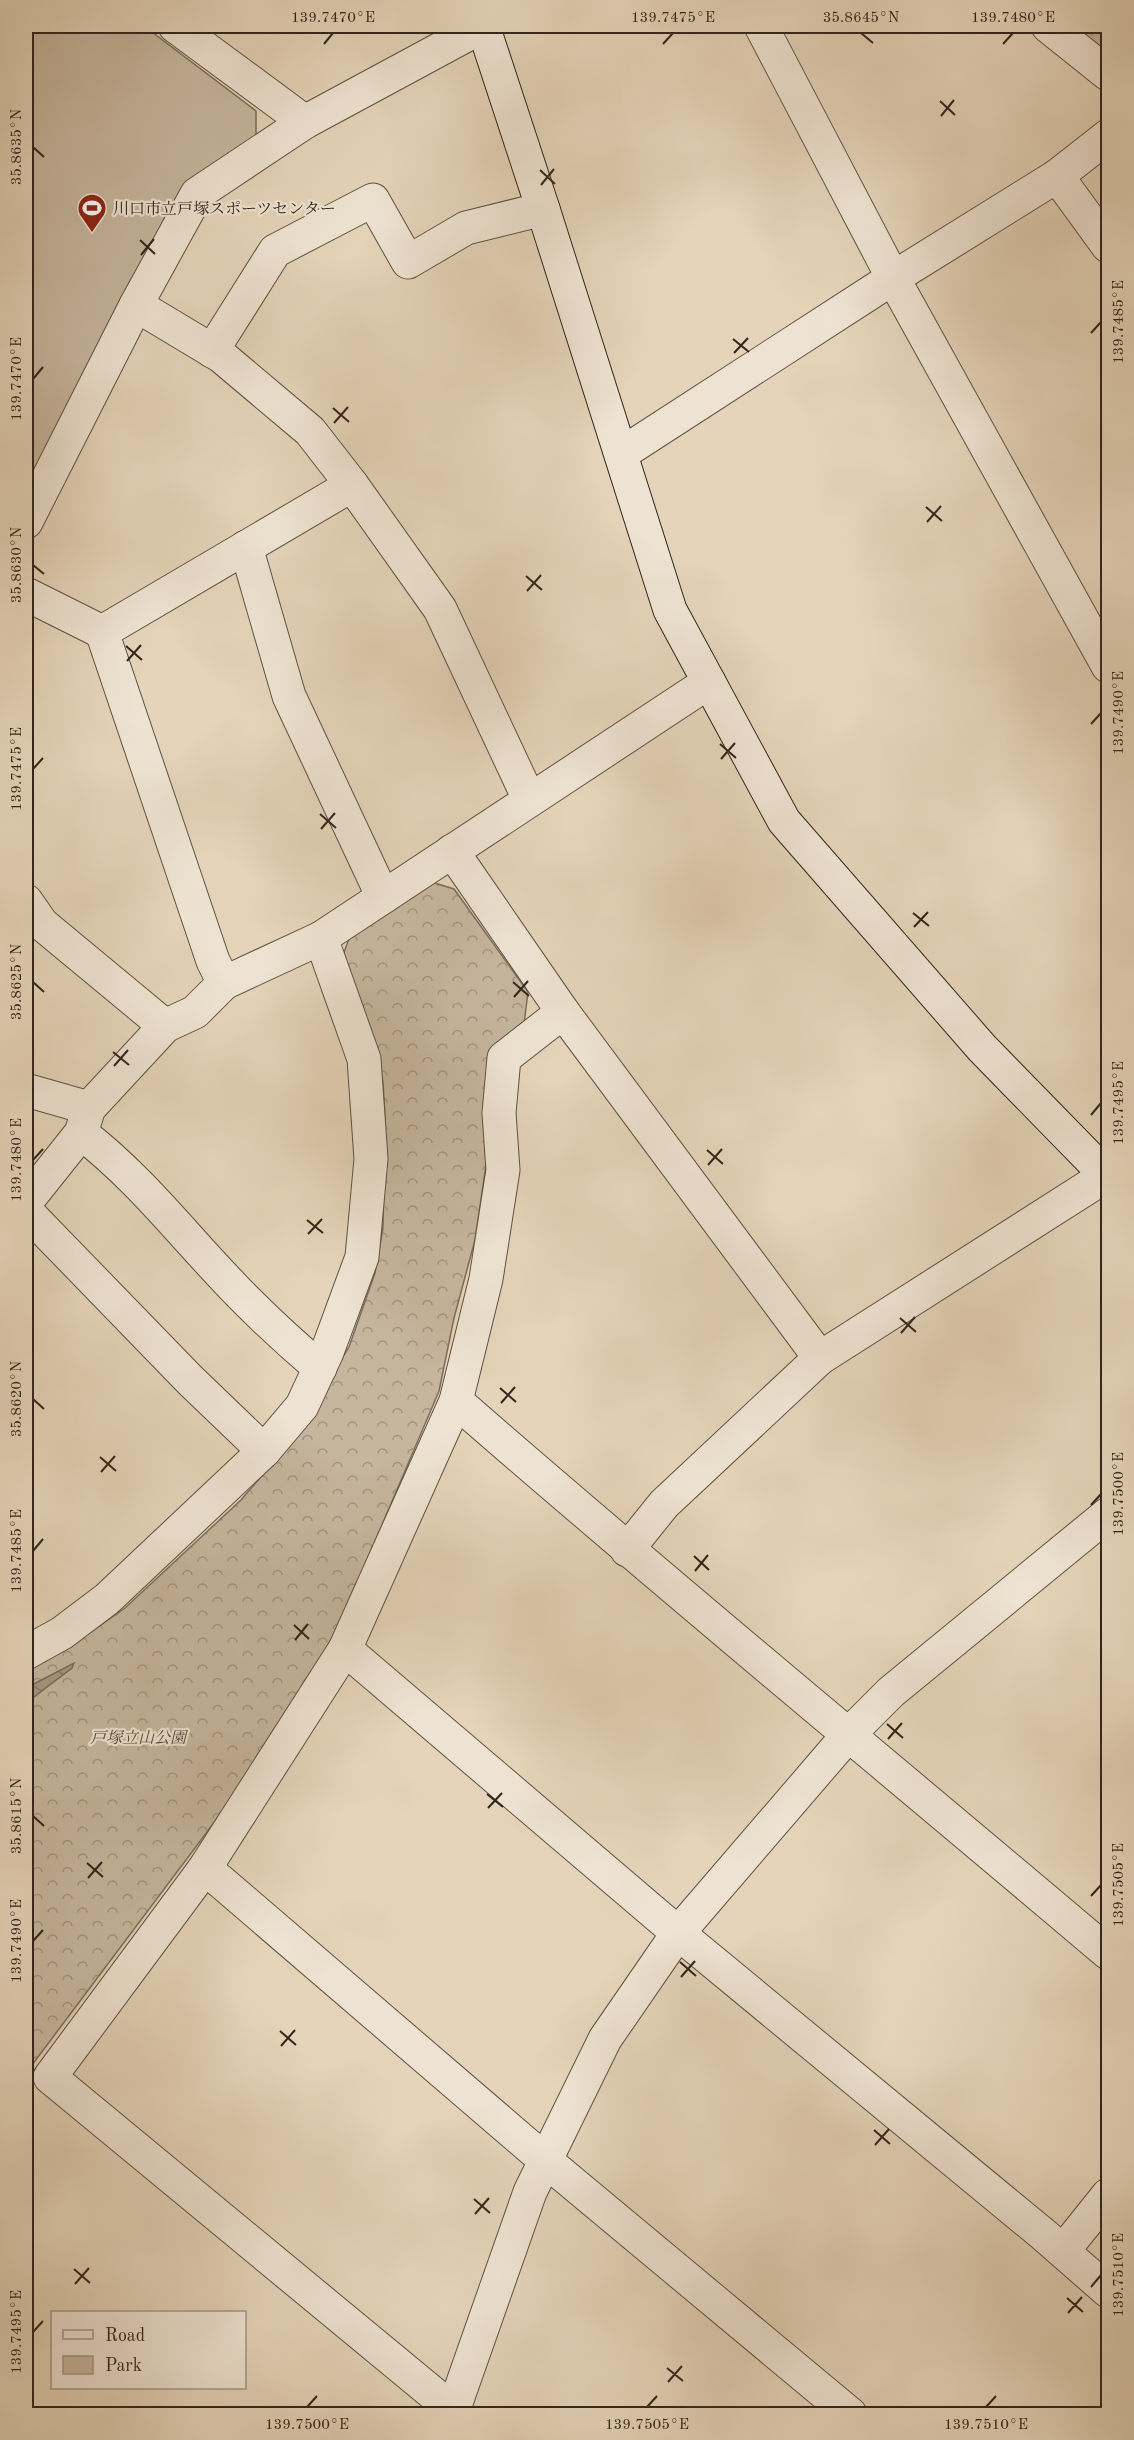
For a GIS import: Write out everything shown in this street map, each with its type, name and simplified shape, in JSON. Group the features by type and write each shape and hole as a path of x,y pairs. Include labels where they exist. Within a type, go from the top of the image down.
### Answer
{"street":[{"path":"175,26 305,122"},
{"path":"26,522 136,305 197,194 305,122 483,26 670,610 784,821 982,1048 1108,1176 820,1358 664,1504 627,1550"},
{"path":"760,26 893,278 1108,666"},
{"path":"1048,26 1108,74"},
{"path":"621,454 893,278 1058,176 1108,136"},
{"path":"1058,176 1108,246"},
{"path":"212,351 275,251 373,200 408,262 466,228 543,209"},
{"path":"136,305 212,351 310,431 352,485 440,609 529,799"},
{"path":"102,632 352,485"},
{"path":"246,547 289,696 383,897"},
{"path":"26,594 102,632 213,961 224,983"},
{"path":"26,1202 85,1121 165,1026 195,1012 224,983 321,938 709,682"},
{"path":"452,851 563,1012 820,1358"},
{"path":"26,901 42,924 165,1026"},
{"path":"26,1653 62,1633 107,1599 264,1451 302,1406 320,1368 362,1257 371,1160 364,1059 321,938"},
{"path":"563,1012 504,1058 499,1113 503,1170 486,1279 456,1401 345,1649 205,1868 50,2077 454,2413 530,2192 605,2039 678,1933 849,1734 891,1692 1108,1514"},
{"path":"26,1090 85,1121 108,1154 177,1224 248,1302 320,1368"},
{"path":"26,1211 190,1380 264,1451"},
{"path":"456,1401 627,1550 1108,1953"},
{"path":"345,1649 678,1933 1063,2251 1108,2291"},
{"path":"205,1868 545,2160 850,2415"},
{"path":"1063,2251 1108,2195"}],"green space":[{"name":"川口市立戸塚スポーツセンター","path":"26,26 144,26 256,111 256,144 189,181 26,488"},
{"path":"1076,26 1108,26 1108,54"},
{"name":"戸塚立山公園","path":"428,881 454,889 528,992 524,1024 489,1053 484,1110 486,1165 475,1240 454,1318 439,1391 325,1659 228,1804 26,2073 26,1671 65,1650 125,1608 241,1500 291,1442 349,1347 375,1273 383,1228 385,1117 383,1082 370,1032 342,958 352,930"}],"water":[{"path":"74,1663 72,1668 26,1703 26,1688"}],"place":[{"name":"川口市立戸塚スポーツセンター","path":"92,234"}]}
